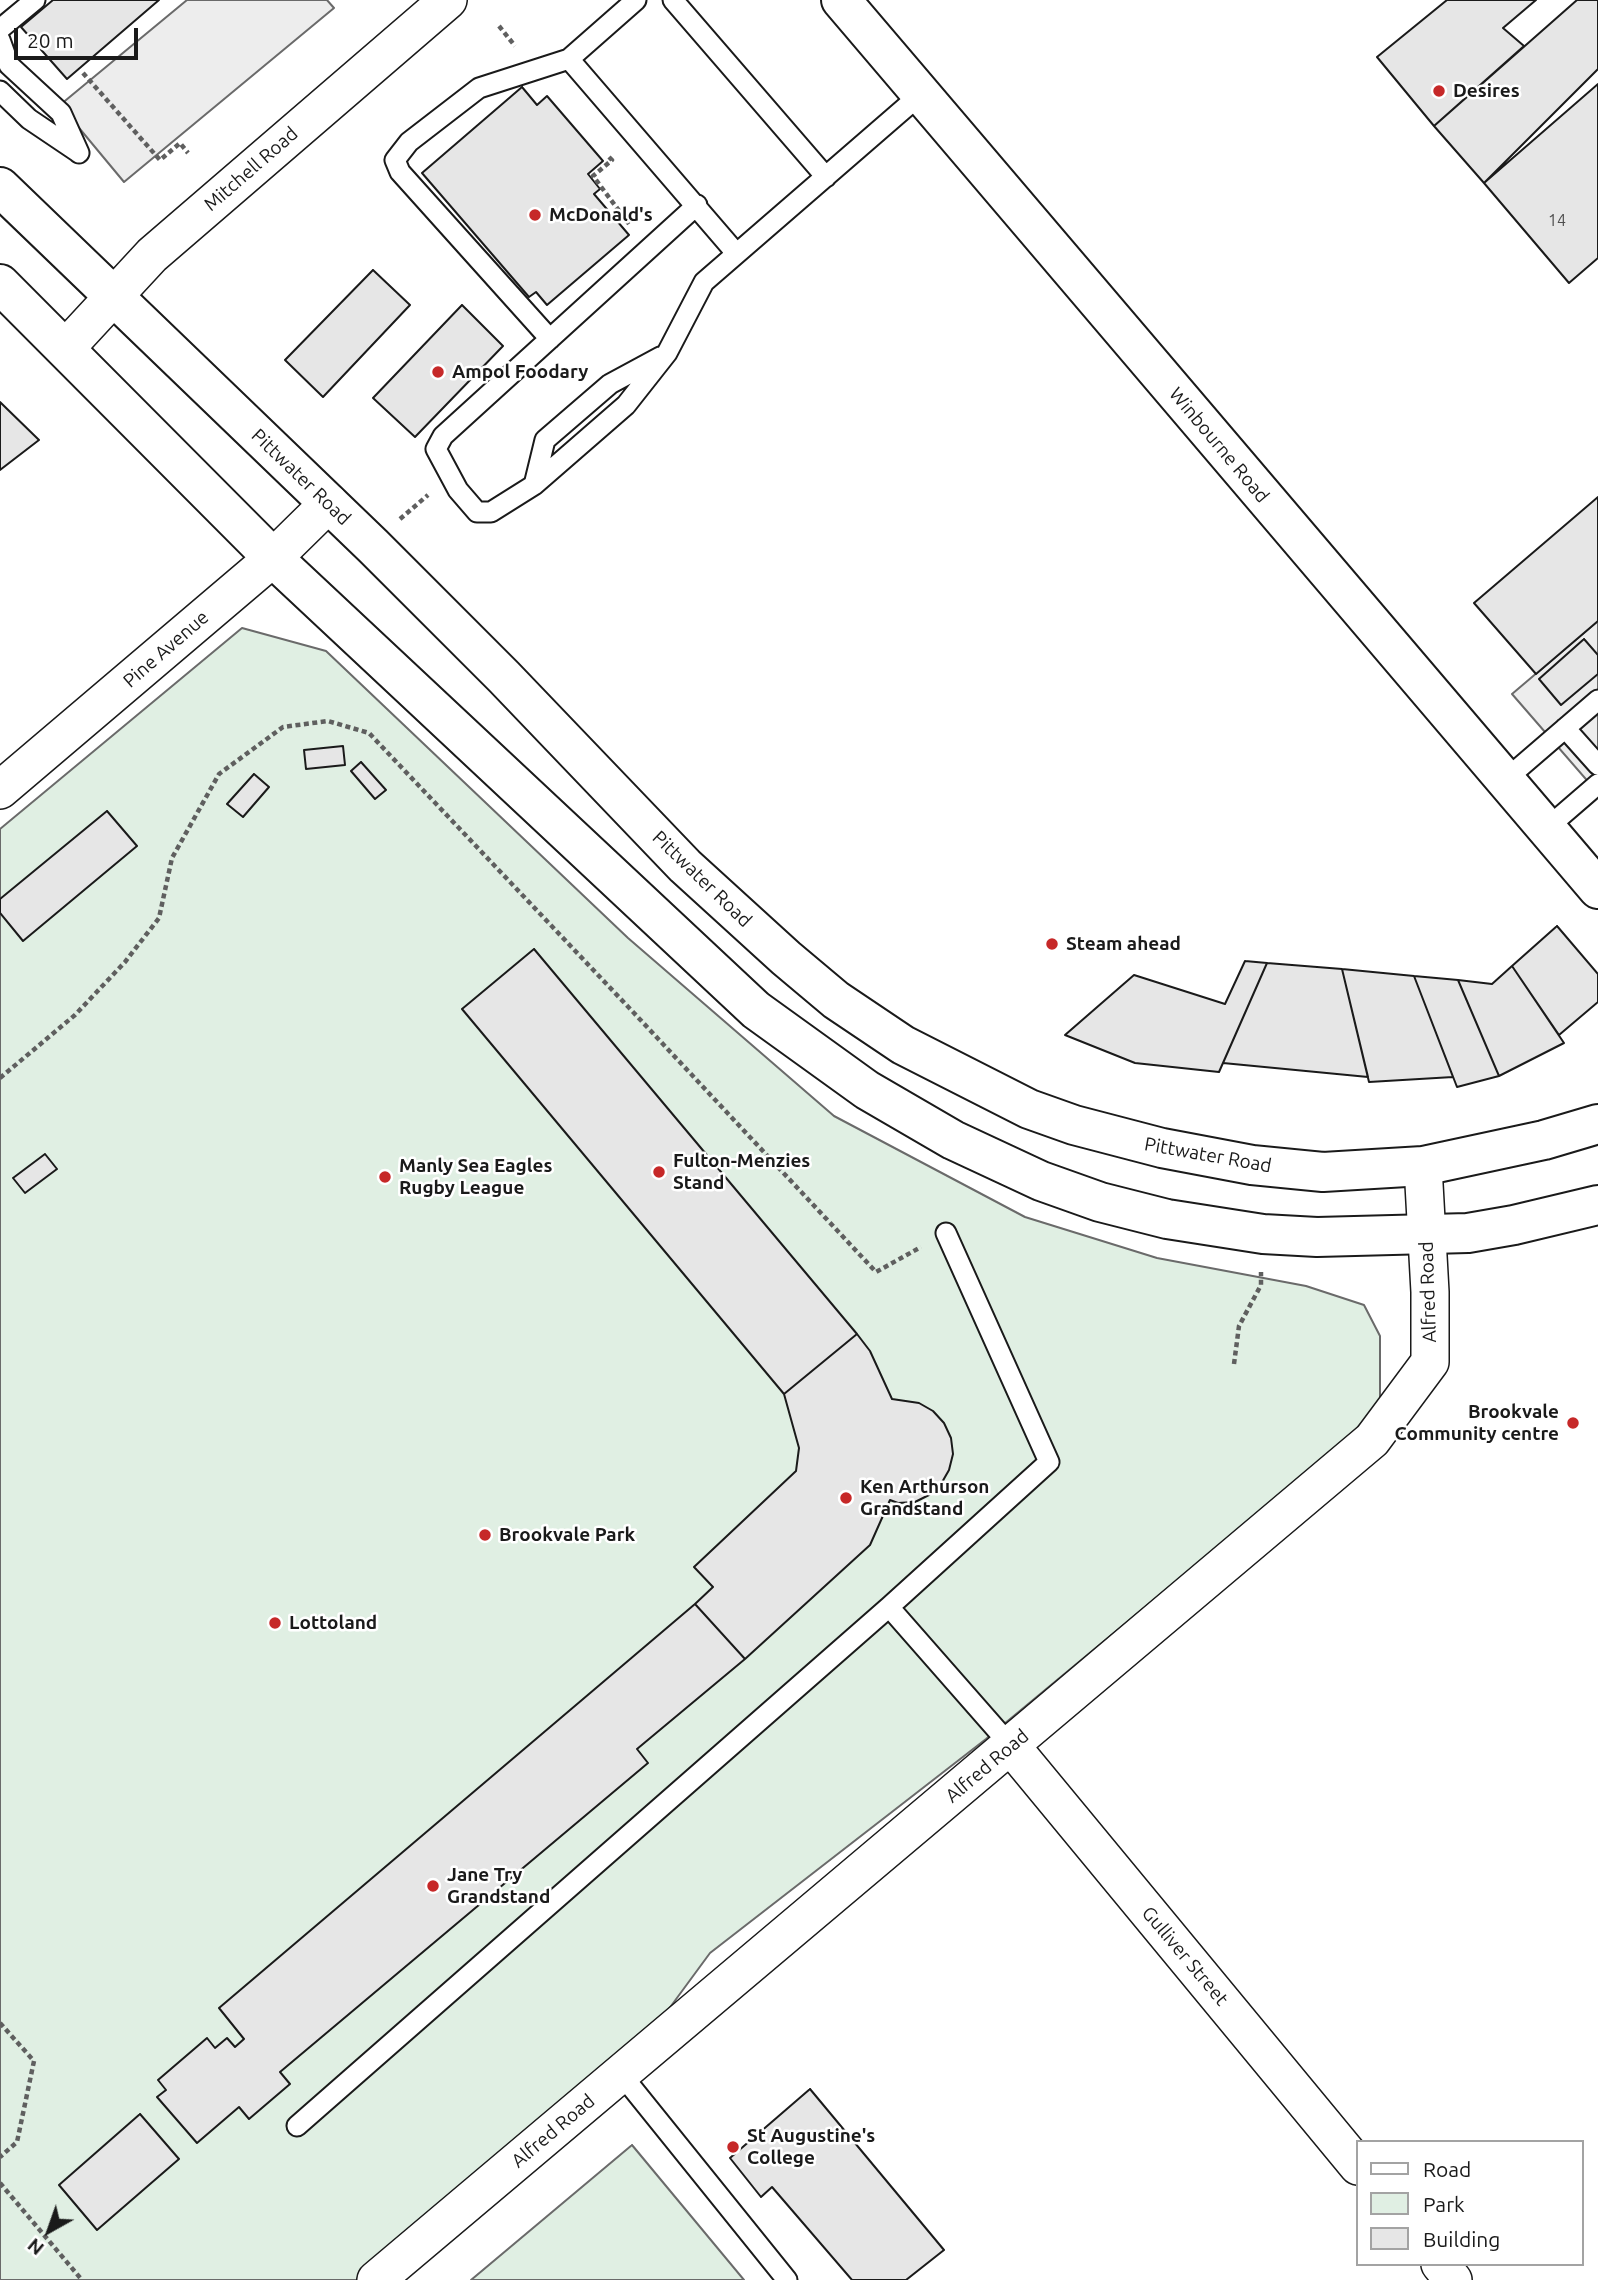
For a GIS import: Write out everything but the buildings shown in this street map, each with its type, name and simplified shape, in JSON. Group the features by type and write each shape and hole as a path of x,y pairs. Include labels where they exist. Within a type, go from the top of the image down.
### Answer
{"main road":[{"name":"Winbourne Road","path":"841,0 1598,889"},
{"name":"Pittwater Road","path":"0,187 504,677 685,866 826,992 904,1045 1029,1109 1074,1125 1162,1148 1252,1165 1323,1172 1423,1166 1544,1140 1598,1124"},
{"path":"0,284 273,558 756,1010 867,1090 953,1140 1041,1181 1088,1198 1167,1219 1263,1234 1317,1237 1468,1233 1598,1205"}],"street":[{"name":"Mitchell Road","path":"65,349 152,255 448,0"},
{"name":"Pine Avenue","path":"0,790 273,558 328,503"},
{"name":"Alfred Road","path":"376,2280 1372,1440 1430,1362 1430,1292 1423,1166"},
{"name":"Gulliver Street","path":"1011,1746 1356,2164"},
{"path":"1442,2266 1453,2280"}],"lane":[{"path":"0,29 35,0"},
{"path":"550,339 400,172 395,160 409,142 479,88 569,59 636,0"},
{"path":"673,0 826,177"},
{"path":"0,40 9,65 61,113 79,152 29,119 0,91"},
{"path":"569,59 736,253"},
{"path":"696,205 443,436 436,449 449,475 477,512 491,512 534,485 626,405 667,353 704,282 920,94"},
{"path":"534,485 544,440 610,384 667,353"},
{"path":"1505,780 1598,700"},
{"path":"1565,728 1598,765"},
{"path":"1547,828 1598,783"},
{"path":"297,2126 889,1607 1049,1462 946,1233"},
{"path":"889,1607 1011,1746"},
{"path":"621,2074 787,2280"}],"path":[{"path":"499,26 536,71"},
{"path":"83,73 160,159 180,143 188,153"},
{"path":"603,150 612,160 593,176 594,180 633,229 645,252"},
{"path":"397,522 449,475"},
{"path":"0,1078 75,1015 125,962 159,918 172,858 219,774 283,727 328,720 369,733 876,1272 946,1233"},
{"path":"1234,1364 1239,1326 1261,1285 1263,1234"},
{"path":"0,2023 34,2061 17,2142 0,2157"},
{"path":"0,2183 82,2280"}],"green space":[{"name":"Brookvale Park","path":"242,628 326,651 628,938 834,1116 1025,1217 1157,1258 1306,1286 1364,1305 1380,1336 1380,1405 1338,1447 986,1739 710,1953 621,2074 376,2280 0,2280 0,829"},
{"path":"632,2145 744,2280 471,2280"}],"shaded area":[{"path":"187,0 327,0 334,8 124,182 60,105"},
{"path":"1598,621 1598,793 1512,694"}],"place":[{"name":"Desires","path":"1439,91"},
{"name":"McDonald's","path":"535,215"},
{"name":"Ampol Foodary","path":"438,372"},
{"name":"Steam ahead","path":"1052,944"},
{"name":"Fulton-Menzies Stand","path":"659,1172"},
{"name":"Manly Sea Eagles Rugby League","path":"385,1177"},
{"name":"Brookvale Community centre","path":"1573,1423"},
{"name":"Ken Arthurson Grandstand","path":"846,1498"},
{"name":"Brookvale Park","path":"485,1535"},
{"name":"Lottoland","path":"275,1623"},
{"name":"Jane Try Grandstand","path":"433,1886"},
{"name":"St Augustine's College","path":"733,2147"}]}
